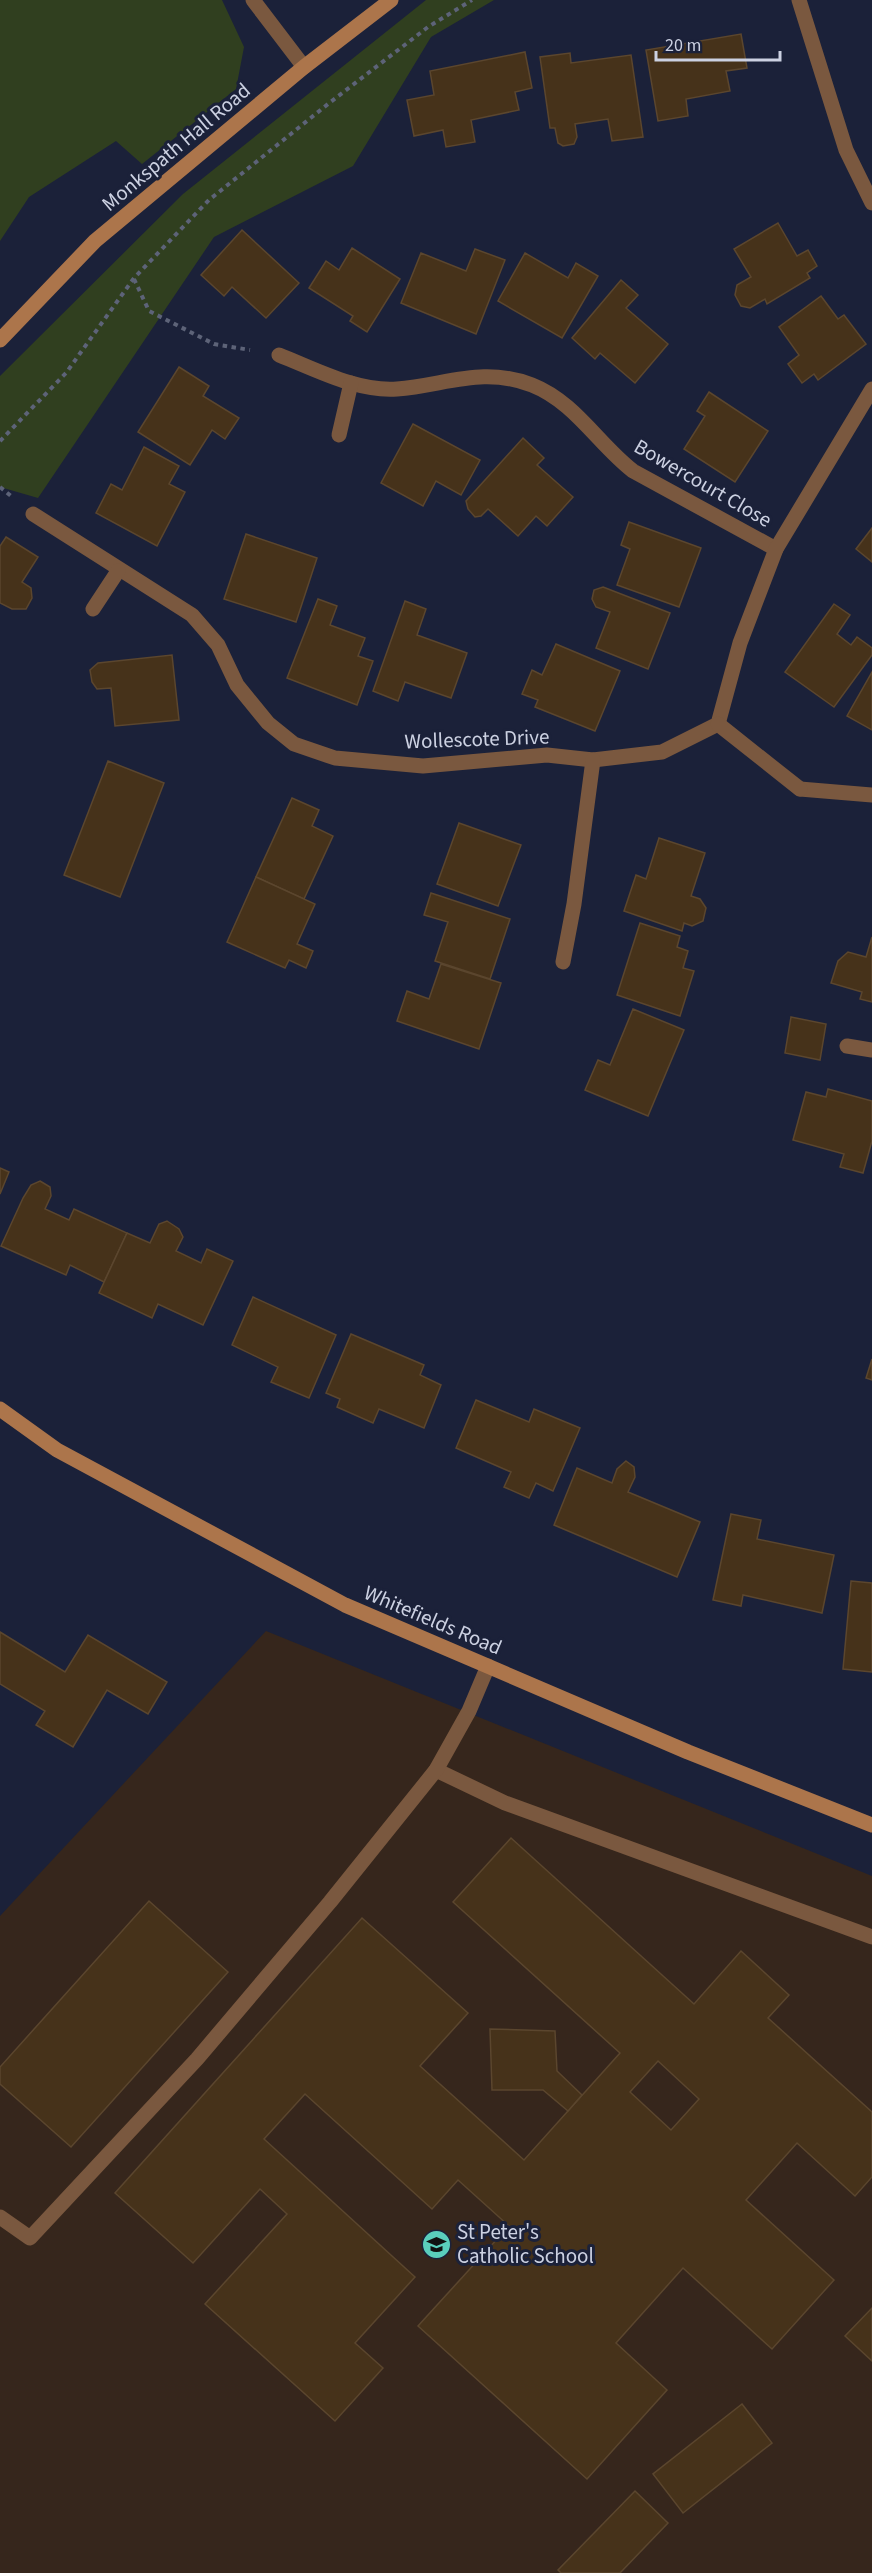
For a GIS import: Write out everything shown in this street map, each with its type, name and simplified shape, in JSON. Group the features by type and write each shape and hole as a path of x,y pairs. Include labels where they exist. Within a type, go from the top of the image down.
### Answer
{"street":[{"path":"253,0 304,67"},
{"name":"Monkspath Hall Road","path":"0,340 95,241 304,67 391,0"},
{"path":"800,0 846,150 872,203"},
{"name":"Bowercourt Close","path":"279,355 351,383 395,389 483,375 533,385 568,407 598,435 613,456 633,471 776,549"},
{"path":"339,435 351,383"},
{"path":"872,390 776,549 740,643 718,724 800,789 872,795"},
{"name":"Wollescote Drive","path":"33,514 118,571 192,615 218,645 237,685 268,723 294,744 335,758 423,766 547,755 593,760 662,752 718,724"},
{"path":"93,609 118,571"},
{"path":"563,962 574,904 593,760"},
{"path":"847,1046 872,1050"},
{"name":"Whitefields Road","path":"0,1409 57,1450 345,1605 688,1752 872,1825"},
{"path":"0,2217 30,2238 197,2059 330,1902 436,1770 469,1711 488,1666"},
{"path":"436,1770 505,1803 869,1936"}],"path":[{"path":"0,441 66,373 134,278 209,200 419,33 472,0"},
{"path":"134,278 149,311 214,344 279,355"}],"shaded area":[{"name":"St Peter's Catholic School","path":"266,1631 872,1876 872,2573 0,2573 0,1916"}],"green space":[{"path":"0,0 222,0 244,47 236,89 142,164 116,141 29,197 0,241"},
{"path":"426,0 494,0 431,37 353,166 214,237 38,498 0,487 0,376 183,194"}],"building":[{"path":"741,34 747,68 726,71 730,91 686,99 688,116 658,121 646,50"},
{"path":"525,52 532,88 515,92 519,110 471,120 475,142 446,147 443,130 414,136 407,100 434,95 430,71"},
{"path":"570,53 571,63 631,55 643,137 612,141 608,119 575,124 577,137 574,144 563,146 558,143 555,128 550,128 540,57"},
{"path":"778,223 797,256 808,250 817,266 807,273 810,278 767,304 765,299 750,308 741,306 735,295 737,285 751,277 734,249"},
{"path":"242,230 299,283 266,318 232,287 224,296 201,275"},
{"path":"352,248 400,279 367,332 350,321 353,316 309,288 326,261 339,270"},
{"path":"475,249 505,260 476,334 401,303 421,253 466,271"},
{"path":"525,253 568,278 576,263 598,276 562,338 498,301"},
{"path":"621,280 638,295 626,308 668,344 635,383 600,353 595,359 572,338"},
{"path":"821,296 838,319 844,315 866,344 818,380 814,374 802,383 788,364 799,355 779,327"},
{"path":"179,367 209,386 203,396 239,418 225,439 212,430 190,465 138,432"},
{"path":"709,392 768,431 735,482 684,449 705,416 697,411"},
{"path":"413,424 480,460 461,495 436,481 423,506 381,483"},
{"path":"523,438 544,458 537,465 573,497 547,526 536,516 518,536 488,509 481,516 475,517 468,509 466,501"},
{"path":"144,447 179,466 169,484 185,492 157,546 96,513 111,484 122,490"},
{"path":"629,522 701,548 679,607 617,585 630,549 621,545"},
{"path":"872,528 872,562 856,549"},
{"path":"246,534 317,558 296,622 224,599"},
{"path":"6,537 38,557 22,582 31,588 32,598 26,609 12,609 0,603 0,546"},
{"path":"603,587 670,613 648,669 596,648 610,612 596,607 592,599 594,590"},
{"path":"318,599 337,606 330,625 365,638 358,656 373,661 357,705 287,678"},
{"path":"405,601 426,609 417,635 467,653 451,698 405,682 398,701 373,691"},
{"path":"834,604 850,615 837,634 851,645 857,637 872,648 872,655 834,707 785,672"},
{"path":"556,644 620,671 595,731 535,707 538,700 522,694 532,670 542,675"},
{"path":"172,655 179,720 115,726 111,688 97,689 92,682 90,670 98,663"},
{"path":"872,672 872,730 847,716"},
{"path":"108,761 164,783 120,897 64,875"},
{"path":"292,798 319,810 312,826 333,836 304,899 256,877"},
{"path":"459,823 521,845 498,906 437,884"},
{"path":"659,838 705,853 691,896 700,899 706,908 703,921 692,926 684,923 682,931 624,911 636,875 646,879"},
{"path":"256,877 315,904 297,944 313,951 306,968 289,960 285,968 227,942"},
{"path":"431,893 510,919 490,979 435,961 448,922 424,915"},
{"path":"640,923 680,936 677,947 688,951 683,968 694,971 680,1016 617,995"},
{"path":"872,937 872,1002 860,999 862,992 831,983 838,961 848,952 866,957"},
{"path":"441,964 501,983 479,1049 397,1021 407,991 429,999"},
{"path":"633,1009 684,1030 648,1116 585,1090 598,1060 610,1065"},
{"path":"791,1017 826,1024 820,1060 785,1053"},
{"path":"828,1089 872,1101 872,1141 863,1173 840,1167 844,1154 793,1140 806,1092 826,1097"},
{"path":"0,1168 9,1172 0,1194"},
{"path":"40,1181 50,1187 51,1196 45,1209 69,1220 74,1209 127,1233 104,1282 70,1265 66,1275 1,1246 23,1198 31,1185"},
{"path":"167,1221 179,1229 183,1237 176,1251 201,1263 207,1249 233,1261 203,1325 158,1304 152,1318 99,1293 127,1233 150,1243 159,1224"},
{"path":"253,1297 336,1335 309,1398 271,1382 278,1367 232,1345"},
{"path":"351,1334 424,1365 420,1375 441,1385 424,1428 379,1409 373,1423 337,1407 340,1399 326,1393"},
{"path":"872,1359 872,1380 866,1378"},
{"path":"476,1400 529,1422 534,1409 580,1428 553,1491 536,1483 529,1498 504,1487 511,1472 456,1448"},
{"path":"626,1461 634,1467 635,1477 628,1492 700,1522 677,1577 554,1525 577,1468 612,1483 617,1469"},
{"path":"731,1514 761,1520 757,1539 834,1555 822,1613 743,1595 741,1606 713,1600"},
{"path":"851,1581 872,1583 872,1672 843,1669"},
{"path":"0,1632 65,1672 88,1635 167,1682 148,1714 107,1690 73,1747 36,1725 45,1711 0,1684"},
{"path":"511,1838 694,2004 741,1951 789,1995 768,2018 872,2112 872,2177 855,2196 797,2143 746,2200 834,2280 772,2349 683,2268 616,2343 667,2390 587,2479 418,2326 509,2226 458,2180 432,2209 305,2094 264,2139 415,2277 355,2343 383,2368 335,2421 205,2304 287,2214 260,2189 193,2263 115,2193 362,1918 468,2013 420,2066 524,2160 620,2053 453,1902","holes":["658,2061 699,2099 671,2130 630,2092"]},
{"path":"149,1901 228,1972 71,2147 0,2084 0,2067"},
{"path":"490,2029 555,2031 557,2071 582,2095 568,2111 543,2090 492,2090"},
{"path":"872,2308 872,2361 845,2336"},
{"path":"742,2404 772,2443 683,2513 653,2474"},
{"path":"635,2491 668,2523 620,2573 561,2573 558,2570"}],"place":[{"name":"St Peter's Catholic School","path":"436,2244"}]}
